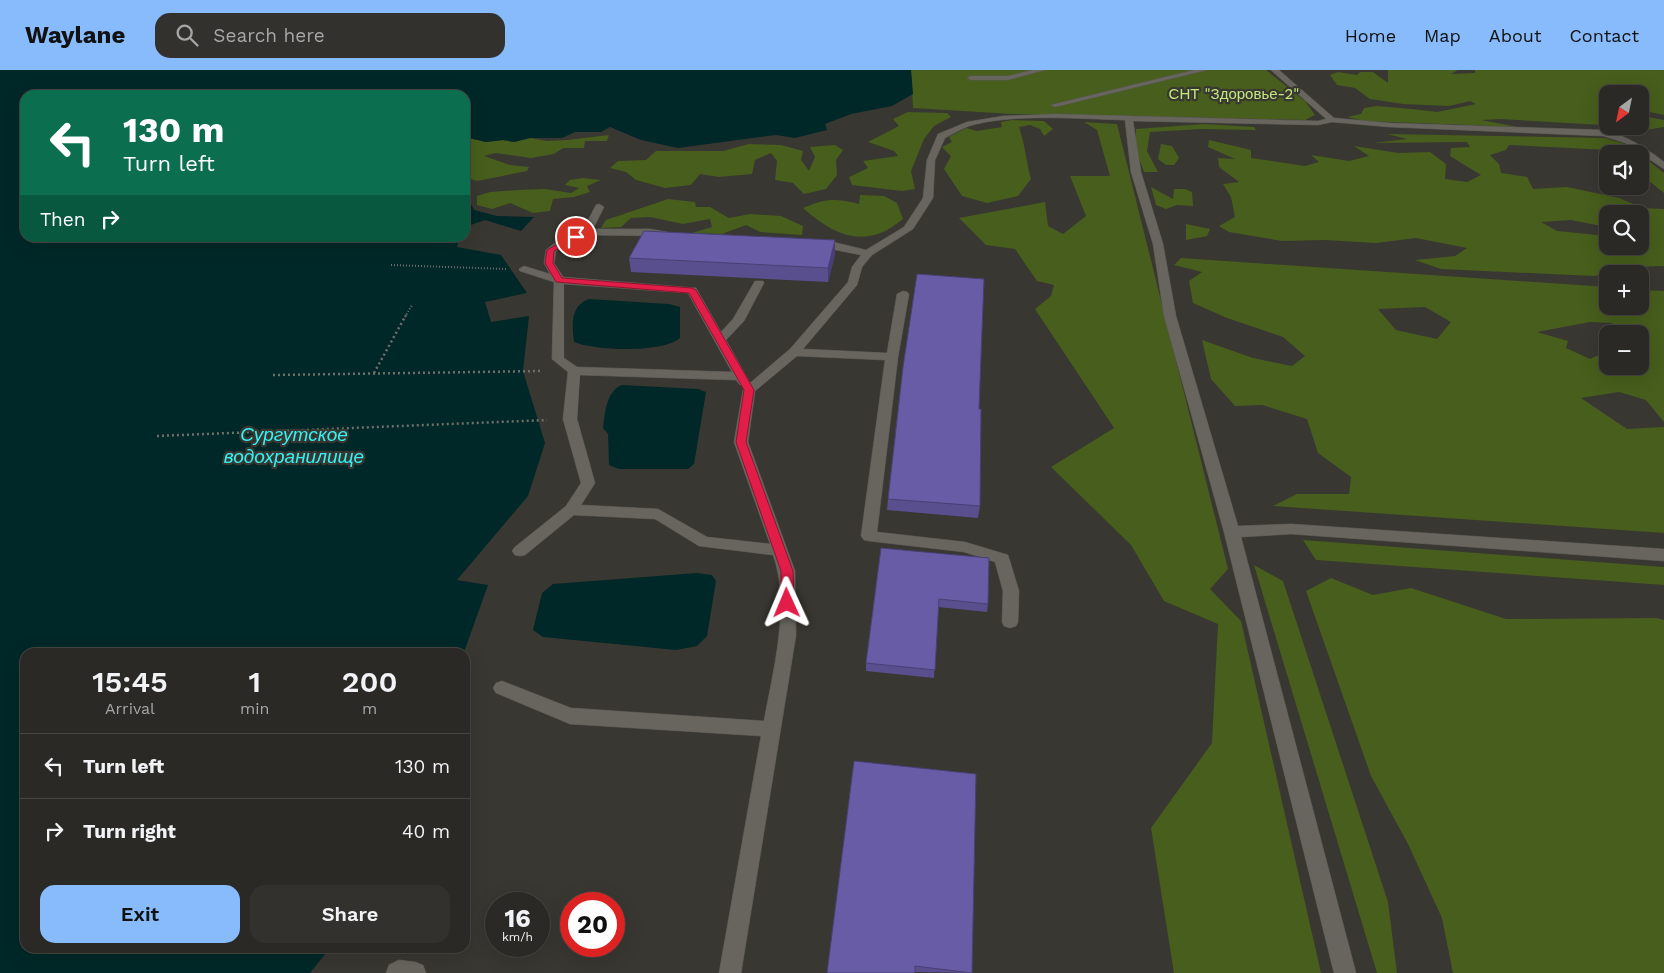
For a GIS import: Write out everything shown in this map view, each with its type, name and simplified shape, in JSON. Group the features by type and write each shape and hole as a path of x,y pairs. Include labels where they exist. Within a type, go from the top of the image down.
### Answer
{"street":[{"path":"971,78 1008,78 1041,70"},
{"path":"1055,105 1203,70"},
{"path":"1275,70 1332,120"},
{"path":"749,390 794,352 853,282 857,267 868,253 908,229 928,198 931,160 941,136 967,124 1003,118 1056,116 1318,123 1332,120 1390,125 1603,133 1618,136 1634,143 1664,166"},
{"path":"1129,119 1136,172 1158,244 1170,316 1232,532 1345,973"},
{"path":"587,232 599,207"},
{"path":"676,237 650,232 587,232 564,241 551,250 549,263 559,280 558,359 574,371 741,376"},
{"path":"801,242 829,244 868,253"},
{"path":"524,269 559,280 692,290 749,390 741,442 787,571 788,635 730,973"},
{"path":"720,340 738,321 759,284"},
{"path":"903,294 892,357 869,536 965,547 1002,560 1011,590 1010,622"},
{"path":"794,352 892,357"},
{"path":"520,551 570,510 588,483 570,419 574,371"},
{"path":"570,510 658,514 704,542 779,550"},
{"path":"1232,532 1291,529 1664,555"},
{"path":"502,688 570,716 772,729"},
{"path":"397,973 399,971 415,973"}],"path":[{"path":"392,265 524,269"},
{"path":"374,373 412,305"},
{"path":"273,375 574,371"},
{"path":"157,436 570,419"}],"green space":[{"name":"СНТ \"Здоровье-2\"","path":"911,70 1266,70 1305,101 1315,115 1305,120 1012,114 913,108"},
{"path":"1388,70 1458,70 1451,74 1475,73 1475,70 1664,70 1664,115 1649,112 1649,85 1599,85 1599,125 1500,119 1481,120 1518,127 1365,121 1347,117 1361,114 1364,108 1377,106 1437,112 1476,104 1470,101 1449,106 1403,104 1370,99 1355,88 1337,85 1330,75 1338,72 1357,75 1360,72 1373,72 1388,83"},
{"path":"908,112 947,113 951,117 934,126 924,139 911,171 915,189 902,191 852,185 849,177 868,168 863,161 898,156 894,151 868,142 899,126 893,119"},
{"path":"1649,117 1664,120 1664,127 1649,130"},
{"path":"1012,120 1044,121 1053,129 1044,136 1040,129 1030,125 1019,127 1031,179 1018,196 987,203 962,196 944,169 951,156 942,147 952,142 949,137 966,128 977,131 1002,127 1001,122"},
{"path":"1084,122 1117,124 1228,569 1210,589 1241,621 1321,973 1174,973 1151,828 1212,743 1218,624 1164,601 1131,545 1051,467 1114,428 1035,309 1051,296 1054,285 1037,281 1015,249 986,245 959,218 1045,202 1048,226 1063,234 1086,216 1070,176 1110,176 1097,130"},
{"path":"1204,124 1254,127 1256,130 1201,129 1150,132 1147,151 1158,172 1144,172 1136,150 1136,129"},
{"path":"1387,134 1605,138 1628,145 1599,145 1599,150 1509,145 1506,150 1490,155 1499,164 1501,173 1527,177 1533,189 1567,187 1619,198 1636,205 1599,205 1599,225 1571,220 1541,222 1557,231 1599,235 1599,255 1649,255 1649,208 1664,209 1664,266 1599,265 1599,275 1594,276 1441,269 1415,260 1455,256 1467,248 1416,238 1376,243 1325,240 1282,241 1229,232 1219,226 1235,217 1231,197 1223,184 1239,182 1219,167 1218,158 1235,159 1208,147 1209,140 1251,150 1251,158 1305,166 1319,162 1311,155 1349,161 1369,156 1354,146 1398,153 1430,152 1446,164 1445,179 1467,182 1481,175 1450,156 1451,148 1470,147 1467,142 1373,143 1407,139"},
{"path":"609,135 607,141 585,141 584,148 563,148 554,154 531,158 495,153 484,156 510,165 529,167 527,171 477,181 470,179 470,138 486,142 503,140 514,142 530,138 547,141"},
{"path":"749,144 781,145 803,151 801,160 809,171 815,157 810,147 835,145 843,150 836,160 837,175 826,189 804,194 793,183 775,180 777,161 771,153 755,160 752,174 719,177 700,174 691,185 665,188 636,180 626,172 610,168 618,161 646,160 656,151 723,151"},
{"path":"1161,144 1172,146 1179,158 1174,165 1166,165 1158,159"},
{"path":"1649,161 1664,173 1664,193 1649,181"},
{"path":"582,178 601,180 587,186 590,192 574,197 553,199 550,211 533,213 510,203 492,209 477,205 477,196 490,192 545,189 571,193 579,188 565,185 570,180"},
{"path":"1151,187 1173,199 1174,189 1185,189 1192,192 1193,206 1177,205 1166,209 1156,205"},
{"path":"860,195 884,196 897,203 903,219 889,229 876,234 864,237 851,236 827,226 803,208 818,202 831,200 859,204"},
{"path":"668,199 695,202 696,207 710,207 729,218 750,214 781,216 803,226 802,235 760,232 746,225 722,234 692,233 712,227 710,219 683,224 650,217 631,218 621,227 601,228 606,220"},
{"path":"1186,224 1210,229 1207,236 1186,240"},
{"path":"1181,258 1599,286 1599,315 1649,315 1649,290 1664,291 1664,422 1646,400 1619,392 1581,398 1627,429 1664,427 1664,533 1273,506 1297,494 1349,494 1351,477 1318,453 1307,419 1262,405 1235,406 1211,379 1202,340 1253,358 1292,366 1305,356 1283,337 1227,318 1193,303 1189,281 1202,272 1174,265","holes":["1425,307 1451,322 1437,339 1396,330 1378,309"]},
{"path":"1303,540 1664,567 1664,585 1316,560"},
{"path":"1254,565 1283,581 1388,902 1397,973 1377,973"},
{"path":"1331,578 1373,595 1411,588 1506,619 1657,618 1664,620 1664,973 1453,973 1442,918 1408,844 1371,776 1306,591"}],"water":[{"name":"Сургутское водохранилище","path":"0,70 911,70 913,94 892,106 851,114 825,124 827,130 795,138 776,135 678,148 641,140 610,127 601,132 575,132 562,138 530,138 514,142 503,140 486,142 470,138 470,90 20,90 20,242 458,242 457,247 501,255 527,293 485,302 491,322 529,316 523,371 545,443 528,496 457,580 488,585 465,648 20,648 20,953 326,953 310,973 0,973"},
{"path":"470,202 474,210 497,216 534,217 521,231 485,220 470,225"},
{"path":"589,299 669,304 680,307 680,338 659,346 628,349 612,349 574,342 573,323 575,311 578,306"},
{"path":"622,385 698,389 706,392 694,464 688,469 619,469 609,465 608,434 603,428 607,403 613,392"},
{"path":"697,573 712,575 716,581 707,636 697,646 676,650 543,637 533,630 542,593 553,584"}],"building":[{"path":"644,231 835,240 828,268 629,258"},
{"path":"917,274 984,279 979,409 981,409 980,506 888,499 903,367"},
{"path":"881,548 989,558 988,604 939,599 935,670 866,663"},
{"path":"854,761 976,774 972,973 915,966 915,973 827,973"}],"route":[{"path":"576,237 564,241 551,250 549,263 559,280 692,290 749,390 741,442 787,571 787,603"}]}
